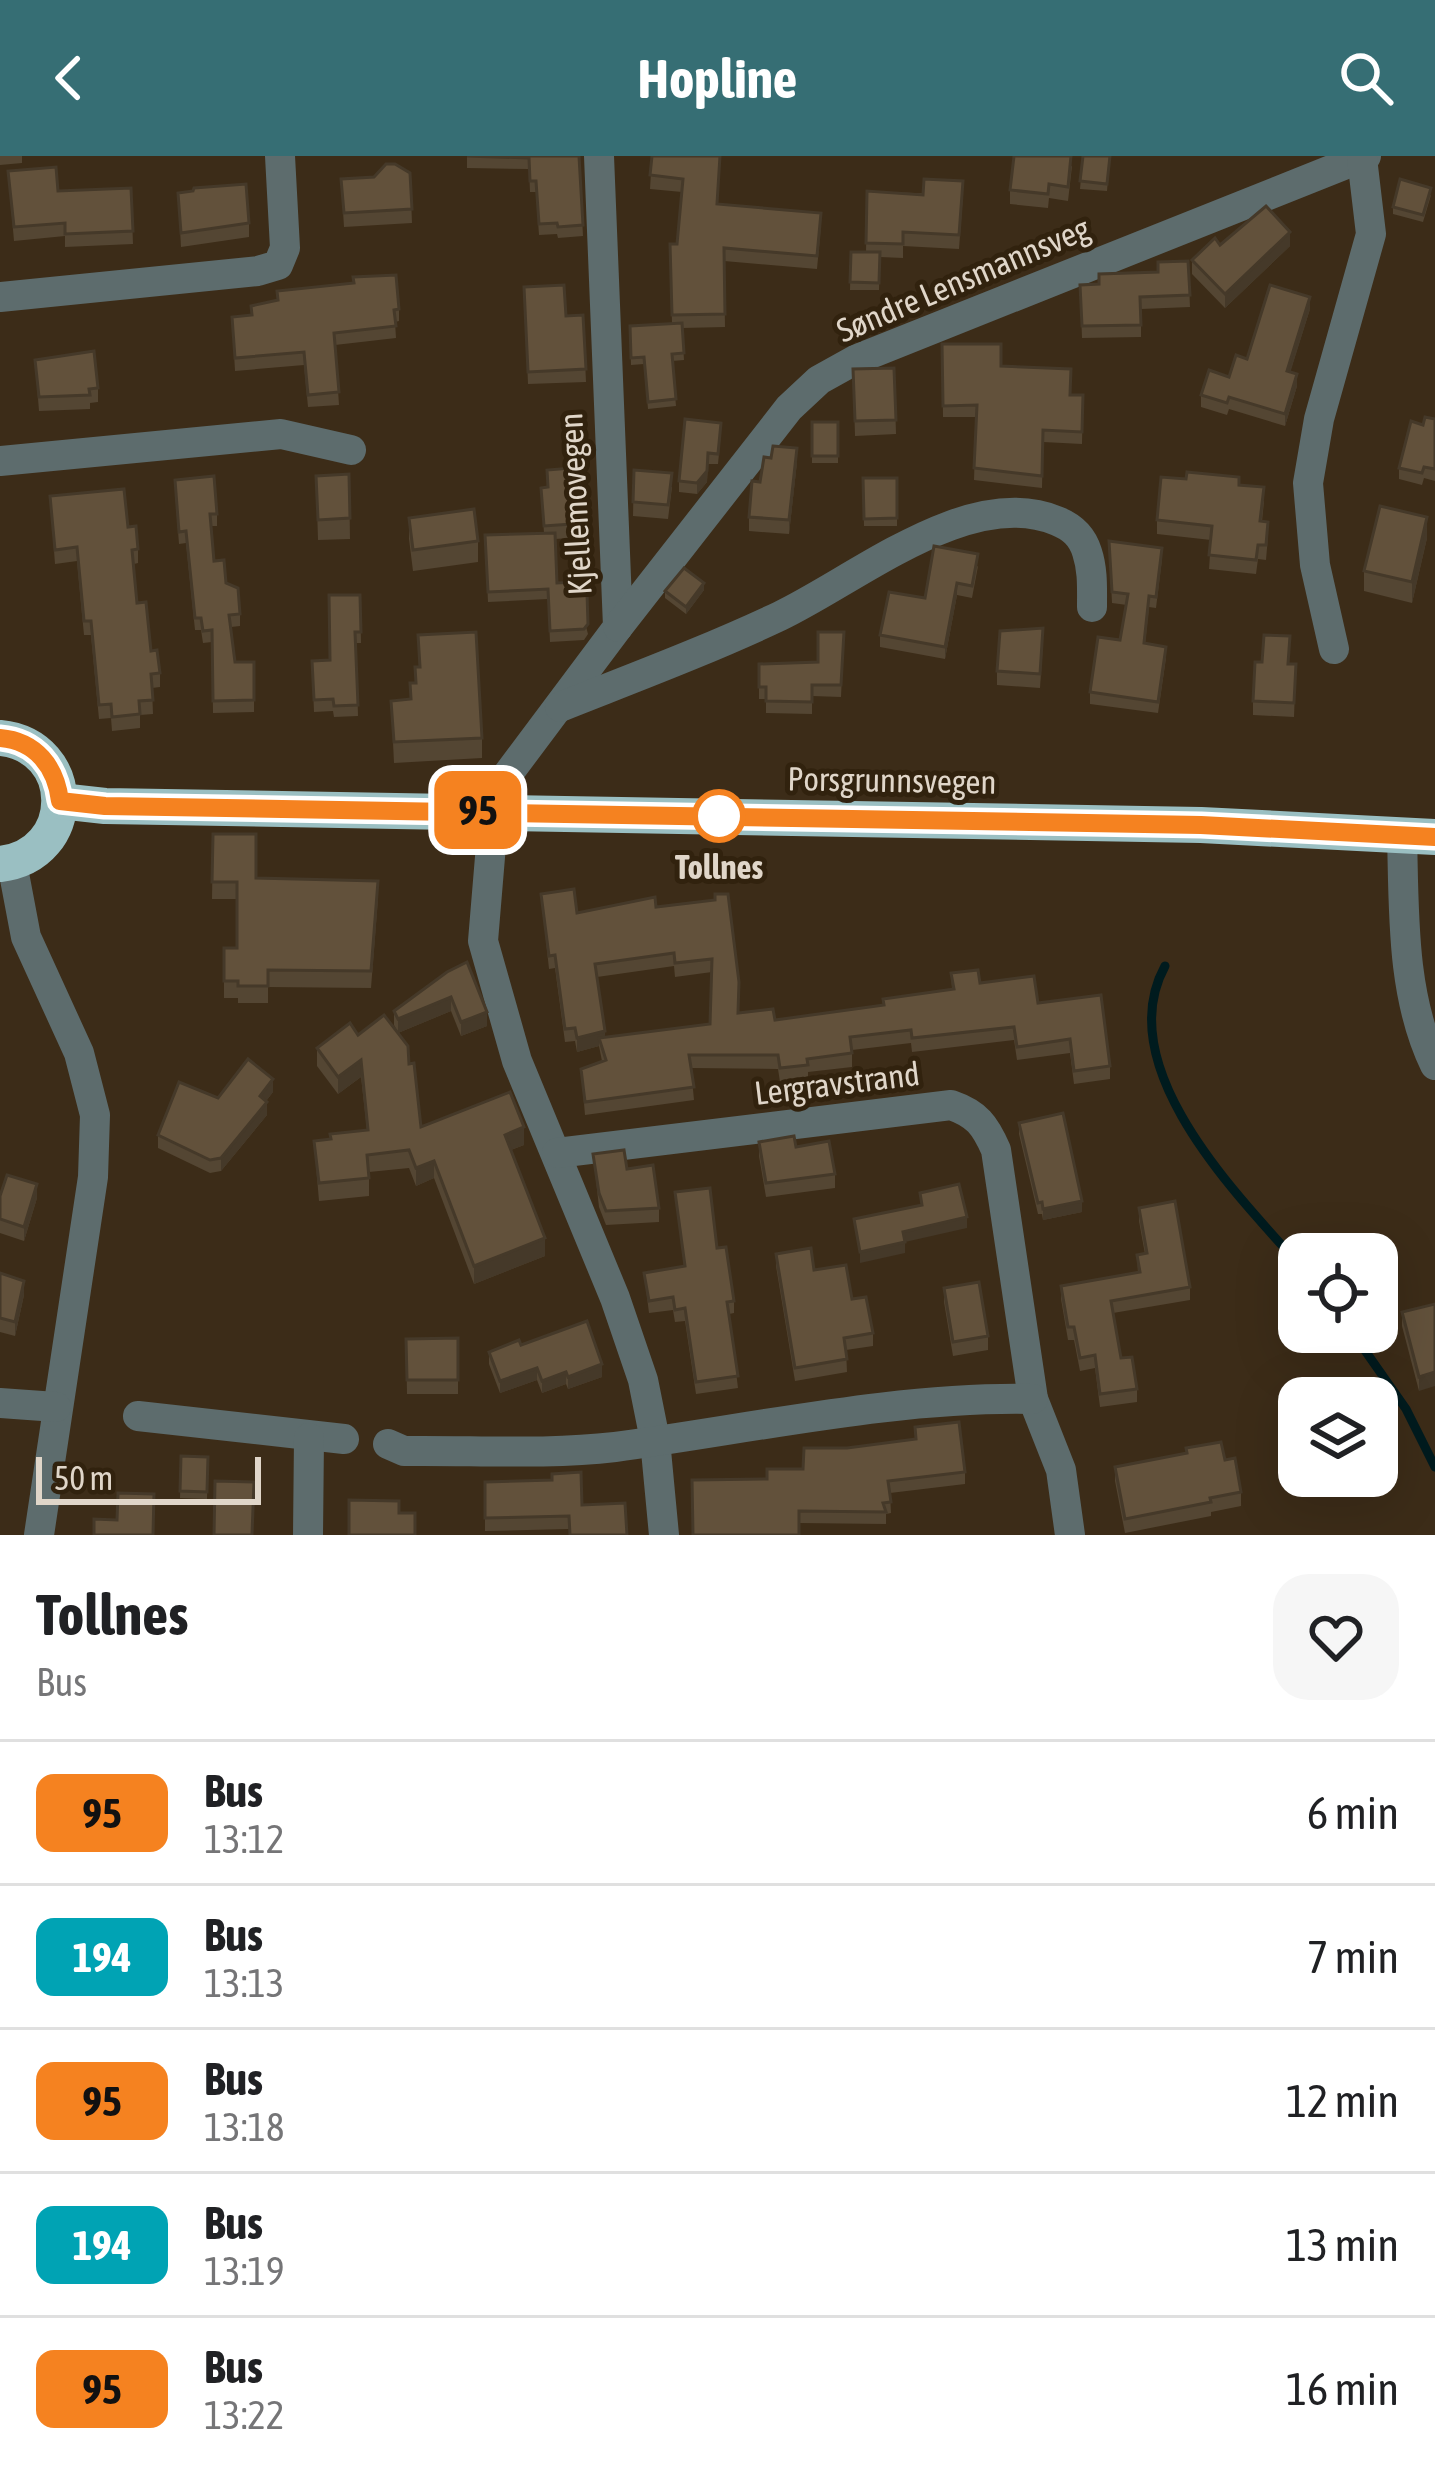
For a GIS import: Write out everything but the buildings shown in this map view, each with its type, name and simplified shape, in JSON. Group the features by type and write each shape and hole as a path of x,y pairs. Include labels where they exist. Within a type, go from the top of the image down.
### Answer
{"highway":[{"path":"0,738 28,745 41,755 52,769 60,801 51,833 27,856 6,863"},
{"name":"Porsgrunnsvegen","path":"60,801 105,806 1178,824 1418,835"}],"street":[{"path":"0,297 278,266 285,248 280,156"},
{"name":"Kjellemovegen","path":"598,156 618,627 508,773 497,811 483,941 517,1061 644,1380 664,1535"},
{"path":"1334,650 1315,565 1308,484 1319,419 1371,233 1364,157"},
{"name":"Søndre Lensmannsveg","path":"618,627 789,408 819,380 876,352 1364,157"},
{"path":"0,461 281,434 350,450"},
{"path":"557,708 782,616 925,537 996,514 1023,512 1072,527 1086,548 1092,607"},
{"path":"1418,835 1405,931 1415,1009 1435,1065"},
{"path":"6,863 26,938 79,1053 95,1115 93,1178 39,1535"},
{"name":"Lergravstrand","path":"557,1153 951,1105 970,1112 984,1124 996,1150 1033,1399 1061,1470 1070,1535"},
{"path":"388,1444 404,1451 610,1447 992,1398 1033,1399"},
{"path":"0,1403 56,1407"},
{"path":"138,1416 309,1438 344,1438"},
{"path":"308,1535 309,1438"}],"waterway":[{"path":"1165,966 1152,1005 1154,1045 1167,1086 1215,1166 1278,1241"},
{"path":"1367,1353 1406,1409 1435,1467"}],"bus line":[{"name":"95","path":"0,738 28,745 41,755 52,769 60,801 105,806 1201,825 1435,837"}],"place":[{"name":"Tollnes","path":"719,816"}]}
